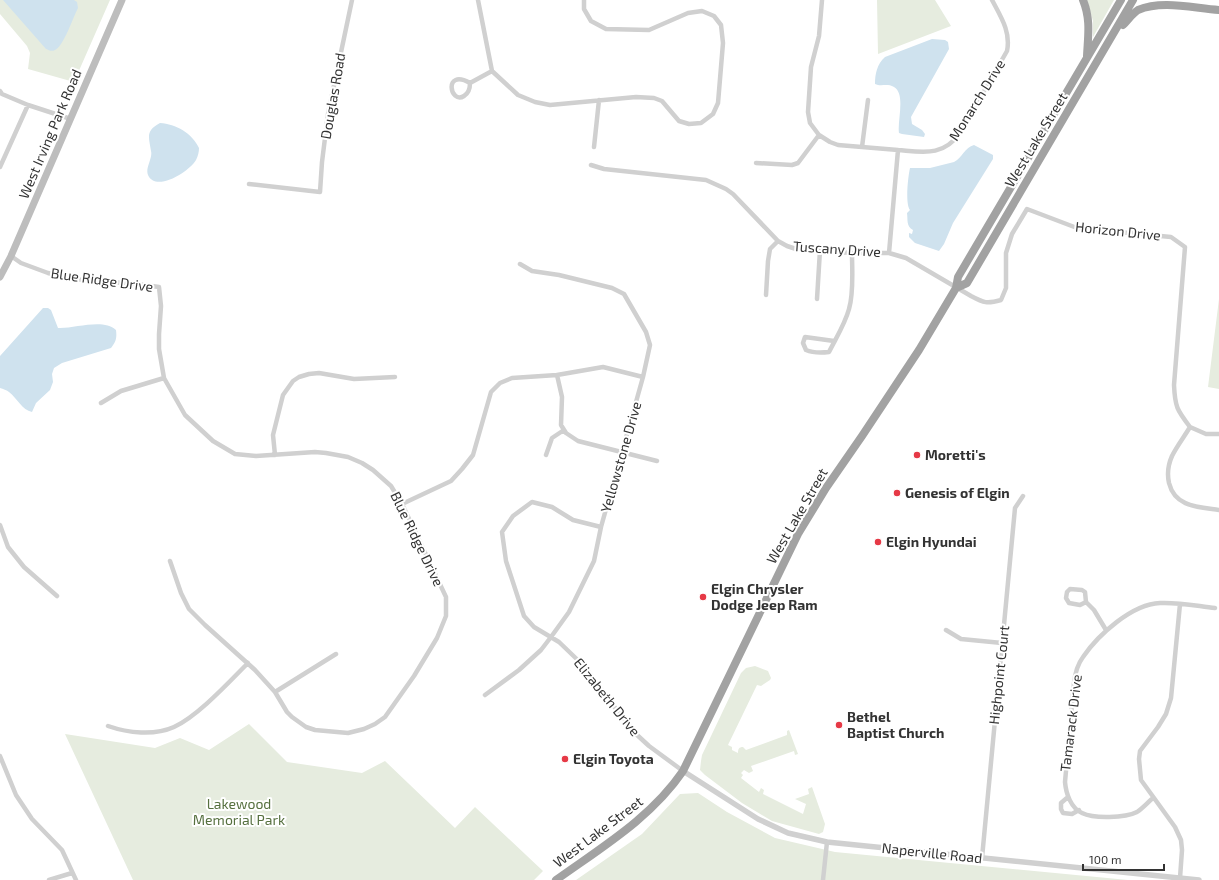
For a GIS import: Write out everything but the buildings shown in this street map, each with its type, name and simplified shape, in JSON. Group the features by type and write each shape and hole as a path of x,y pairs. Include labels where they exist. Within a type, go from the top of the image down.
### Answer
{"highway":[{"path":"1083,0 1089,18 1090,30 1087,58"},
{"name":"West Lake Street","path":"556,880 617,838 656,804 676,781 683,770 798,534 826,488 919,350 956,288 958,277 1121,0"},
{"name":"West Lake Street","path":"956,288 967,283 1114,35 1133,0"},
{"path":"1114,35 1137,11 1157,2 1171,1 1194,7 1219,10"}],"main road":[{"name":"West Irving Park Road","path":"0,277 11,256 122,0"}],"street":[{"name":"Douglas Road","path":"249,184 320,192 328,114 352,0"},
{"path":"478,0 492,71 518,95 535,102 550,105 599,100 654,98 662,101 679,121 689,124 700,124 713,114 718,103 723,43 721,25 714,16 702,11 688,13 649,30 606,29 591,21 584,9 584,0"},
{"path":"756,163 792,165 798,163 819,135 810,123 807,107 810,67 819,36 822,0"},
{"name":"Monarch Drive","path":"819,135 834,144 898,150 929,152 939,150 950,144 960,133 1007,52 1008,38 1006,27 992,0"},
{"path":"470,83 492,71"},
{"path":"464,79 470,83 470,88 465,96 461,98 456,97 453,94 451,89 455,80 464,79"},
{"path":"0,91 2,94 28,105 71,119"},
{"path":"594,147 599,100"},
{"path":"862,147 868,100"},
{"path":"0,167 28,105"},
{"path":"889,253 898,150"},
{"name":"Tuscany Drive","path":"591,165 604,169 706,180 717,184 733,194 778,241 787,246 796,249 852,253 889,253 906,258 956,288"},
{"name":"Horizon Drive","path":"956,288 980,301 990,303 1001,300 1006,288 1006,253 1012,234 1027,209 1077,228 1171,237 1185,247 1174,385 1175,404 1190,427"},
{"path":"766,295 770,249 778,241"},
{"path":"817,299 820,250"},
{"path":"834,341 805,337 803,343 806,350 821,353 828,352 834,341 850,308 852,253"},
{"name":"Blue Ridge Drive","path":"11,256 21,263 48,273 71,278 159,287 161,306 159,348 164,378 185,415 213,441 235,454 256,456 316,452 326,453 348,457 362,463 380,476 391,486 402,504 446,597 446,616 437,638 414,676 385,717 364,729 348,733 315,730 292,717 287,712 275,692 248,663 189,609 181,593 170,561"},
{"name":"Yellowstone Drive","path":"486,695 519,670 552,638 569,612 594,561 601,527 623,452 650,345 646,332 624,294 612,288 559,275 532,271 520,264"},
{"path":"402,504 451,481 462,469 472,455 491,392 500,383 512,378 557,375 603,367 643,377"},
{"path":"275,455 273,435 282,395 293,381 299,377 319,373 354,379 394,377"},
{"path":"557,375 562,396 561,425 566,433 578,441 658,461"},
{"path":"101,403 121,391 164,378"},
{"path":"1219,434 1206,434 1190,427 1172,457 1167,474 1171,491 1182,502 1196,507 1219,510"},
{"path":"546,455 552,438 564,430"},
{"name":"Highpoint Court","path":"982,858 1015,508 1023,496"},
{"name":"Elizabeth Drive","path":"601,527 573,520 552,507 532,502 513,516 502,532 506,561 524,616 534,628 559,642 585,667 636,734 649,746 683,770"},
{"path":"0,525 8,547 24,567 57,596"},
{"path":"1086,602 1080,604 1069,603 1066,598 1067,592 1070,589 1082,590 1085,592 1086,602 1094,610 1106,630"},
{"name":"Tamarack Drive","path":"1153,798 1137,811 1125,816 1108,818 1082,813 1068,797 1064,782 1076,672 1082,658 1106,630 1137,609 1160,603 1215,608"},
{"path":"1180,604 1171,698 1166,714 1140,751 1139,758 1141,780 1175,827 1181,840 1182,850 1180,878"},
{"path":"946,630 961,639 1002,643"},
{"path":"275,692 336,654"},
{"path":"108,726 122,731 143,732 155,732 174,727 188,718 213,697 248,663"},
{"path":"0,756 16,795 32,819 62,850 76,880"},
{"name":"Naperville Road","path":"683,770 758,819 788,833 827,842 1199,880"},
{"name":"Tamarack Drive","path":"1068,797 1061,804 1061,809 1064,813 1072,814 1079,810"},
{"path":"823,880 827,842"},
{"path":"49,880 72,873"}],"green space":[{"path":"0,0 110,0 74,82 28,69 30,53 27,46 0,14"},
{"path":"877,0 935,0 951,26 878,54"},
{"path":"1087,0 1114,0 1093,37 1093,21"},
{"path":"1219,299 1219,389 1208,387"},
{"path":"755,666 768,671 771,678 761,686 757,685 728,745 732,747 732,750 738,753 741,747 746,750 787,735 787,731 789,730 798,754 795,755 794,751 751,766 753,771 749,773 744,770 741,773 743,775 741,778 759,792 761,788 764,790 763,794 803,814 806,804 795,799 809,794 808,789 812,787 825,824 823,832 819,834 772,821 742,803 700,770 702,755 741,673 746,668"},
{"name":"Lakewood Memorial Park","path":"249,724 287,762 362,773 385,761 455,828 475,807 543,871 534,880 133,880 65,734 155,748 180,738 209,750"},
{"path":"698,793 727,812 775,838 835,852 1128,880 576,880 642,834 680,794"}],"water":[{"path":"3,0 74,0 77,2 78,8 62,43 55,50 51,51 46,49"},
{"path":"932,39 945,40 948,42 949,49 911,117 912,124 922,130 925,134 924,137 899,133 900,95 898,90 894,87 875,84 877,69 885,57"},
{"path":"160,123 172,125 183,130 196,143 199,150 198,156 193,165 187,170 173,178 158,182 152,180 148,175 147,169 151,157 149,135 152,129"},
{"path":"974,145 993,155 993,159 953,223 944,244 939,251 915,243 909,237 909,233 912,234 913,230 909,227 907,220 907,213 910,210 908,207 907,196 910,168 930,168 954,162 968,148"},
{"path":"43,308 48,308 51,310 58,328 96,324 104,325 116,330 116,338 111,348 62,363 54,368 52,374 53,382 50,390 36,403 32,412 25,409 8,391 0,388 0,356"}],"place":[{"name":"Moretti's","path":"917,455"},
{"name":"Genesis of Elgin","path":"897,493"},
{"name":"Elgin Hyundai","path":"878,542"},
{"name":"Elgin Chrysler Dodge Jeep Ram","path":"703,597"},
{"name":"Bethel Baptist Church","path":"839,725"},
{"name":"Elgin Toyota","path":"565,759"}]}
